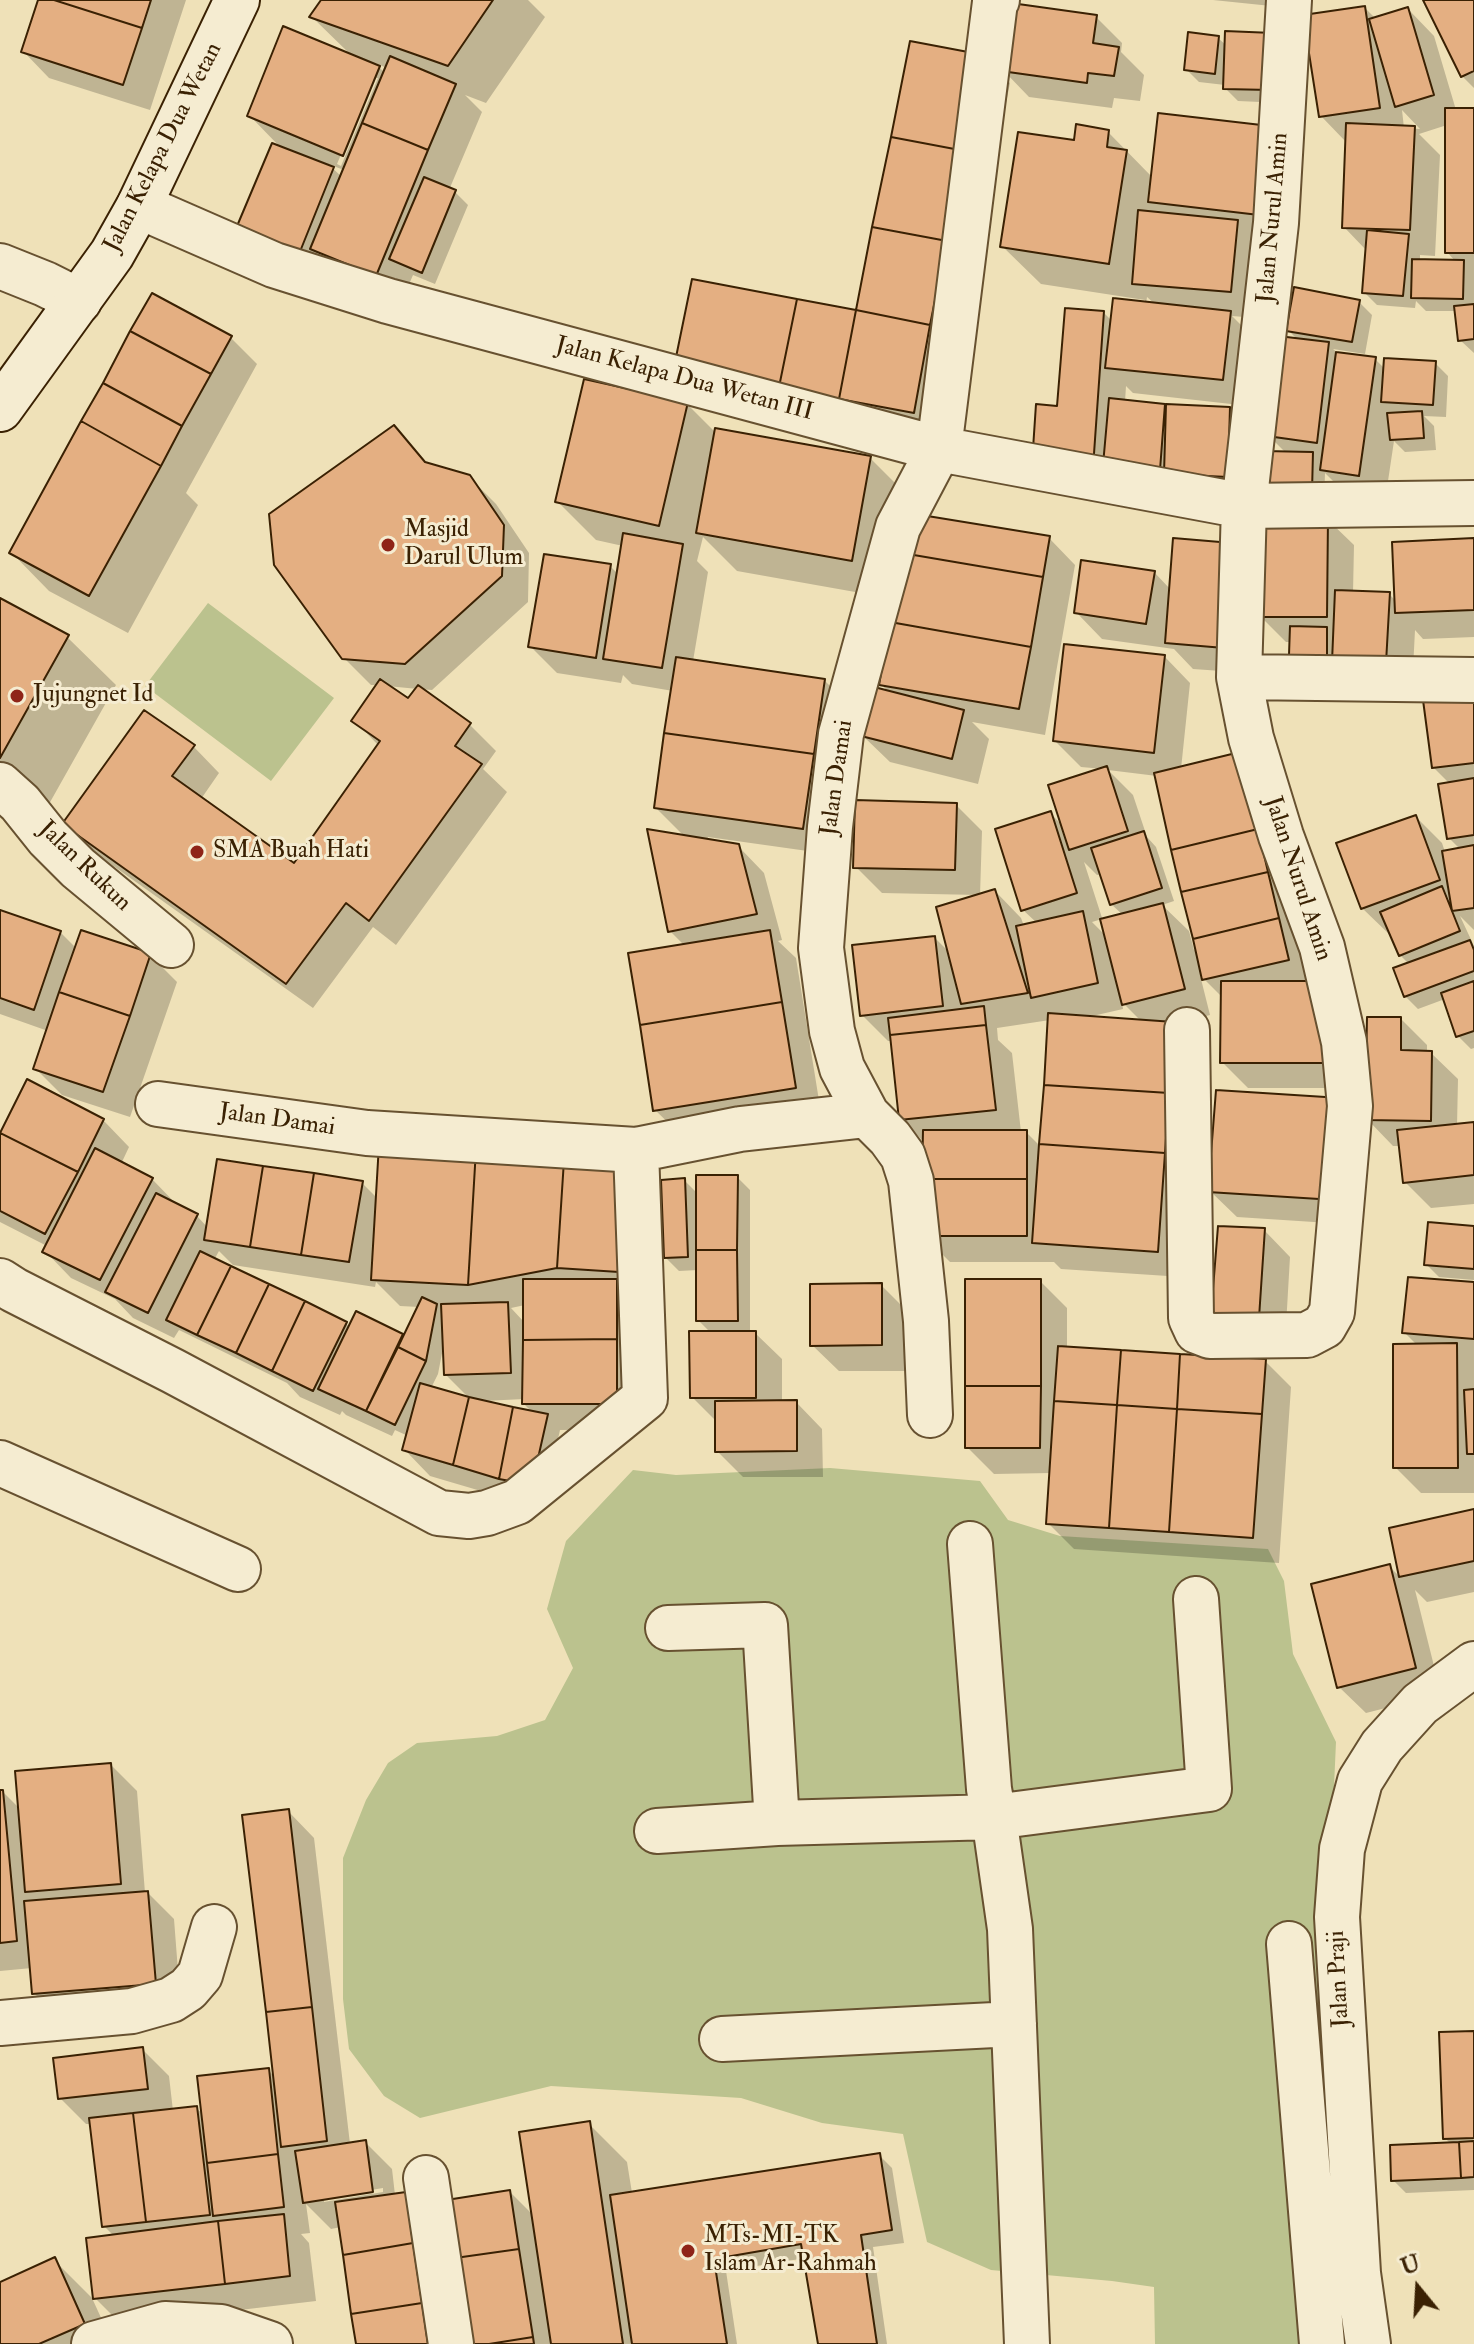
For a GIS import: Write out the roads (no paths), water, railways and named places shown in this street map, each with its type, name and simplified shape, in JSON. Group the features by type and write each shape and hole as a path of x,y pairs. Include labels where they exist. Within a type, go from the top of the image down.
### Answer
{"street":[{"name":"Jalan Kelapa Dua Wetan","path":"0,409 112,254 139,206 237,0"},
{"path":"939,449 997,0"},
{"name":"Jalan Nurul Amin","path":"1187,1030 1191,1318 1197,1331 1210,1336 1307,1335 1324,1326 1332,1312 1350,1106 1344,1042 1322,947 1281,836 1251,738 1239,677 1244,506 1276,223 1289,0"},
{"name":"Jalan Kelapa Dua Wetan III","path":"139,206 274,265 388,301 939,449 1244,506 1474,503"},
{"path":"0,266 79,301"},
{"name":"Jalan Damai","path":"930,1415 926,1321 911,1181 903,1156 867,1115 842,1068 832,1031 821,948 841,734 898,527 939,449"},
{"path":"1239,677 1474,680"},
{"name":"Jalan Rukun","path":"0,785 78,868 171,945"},
{"name":"Jalan Damai","path":"158,1104 367,1133 636,1150 740,1129 867,1115"},
{"path":"0,1281 439,1513 469,1516 487,1513 517,1502 645,1398 636,1150"},
{"path":"0,1463 238,1569"},
{"path":"970,1544 989,1789 1010,1929 1027,2344"},
{"path":"657,1831 777,1823 994,1817 1209,1789 1196,1599"},
{"path":"668,1628 765,1625 777,1823"},
{"name":"Jalan Praji","path":"1368,2344 1358,2273 1337,1917 1342,1849 1360,1781 1382,1746 1420,1704 1474,1664"},
{"path":"0,2023 132,2011 171,2000 188,1989 200,1975 214,1927"},
{"path":"1289,1944 1322,2344"},
{"path":"722,2039 1014,2024"},
{"path":"426,2178 451,2344"},
{"path":"94,2344 165,2324 221,2327 270,2344"}],"place":[{"name":"Masjid Darul Ulum","path":"388,545"},
{"name":"Jujungnet Id","path":"17,696"},
{"name":"SMA Buah Hati","path":"197,852"},
{"name":"MTs-MI-TK Islam Ar-Rahmah","path":"688,2251"}]}
